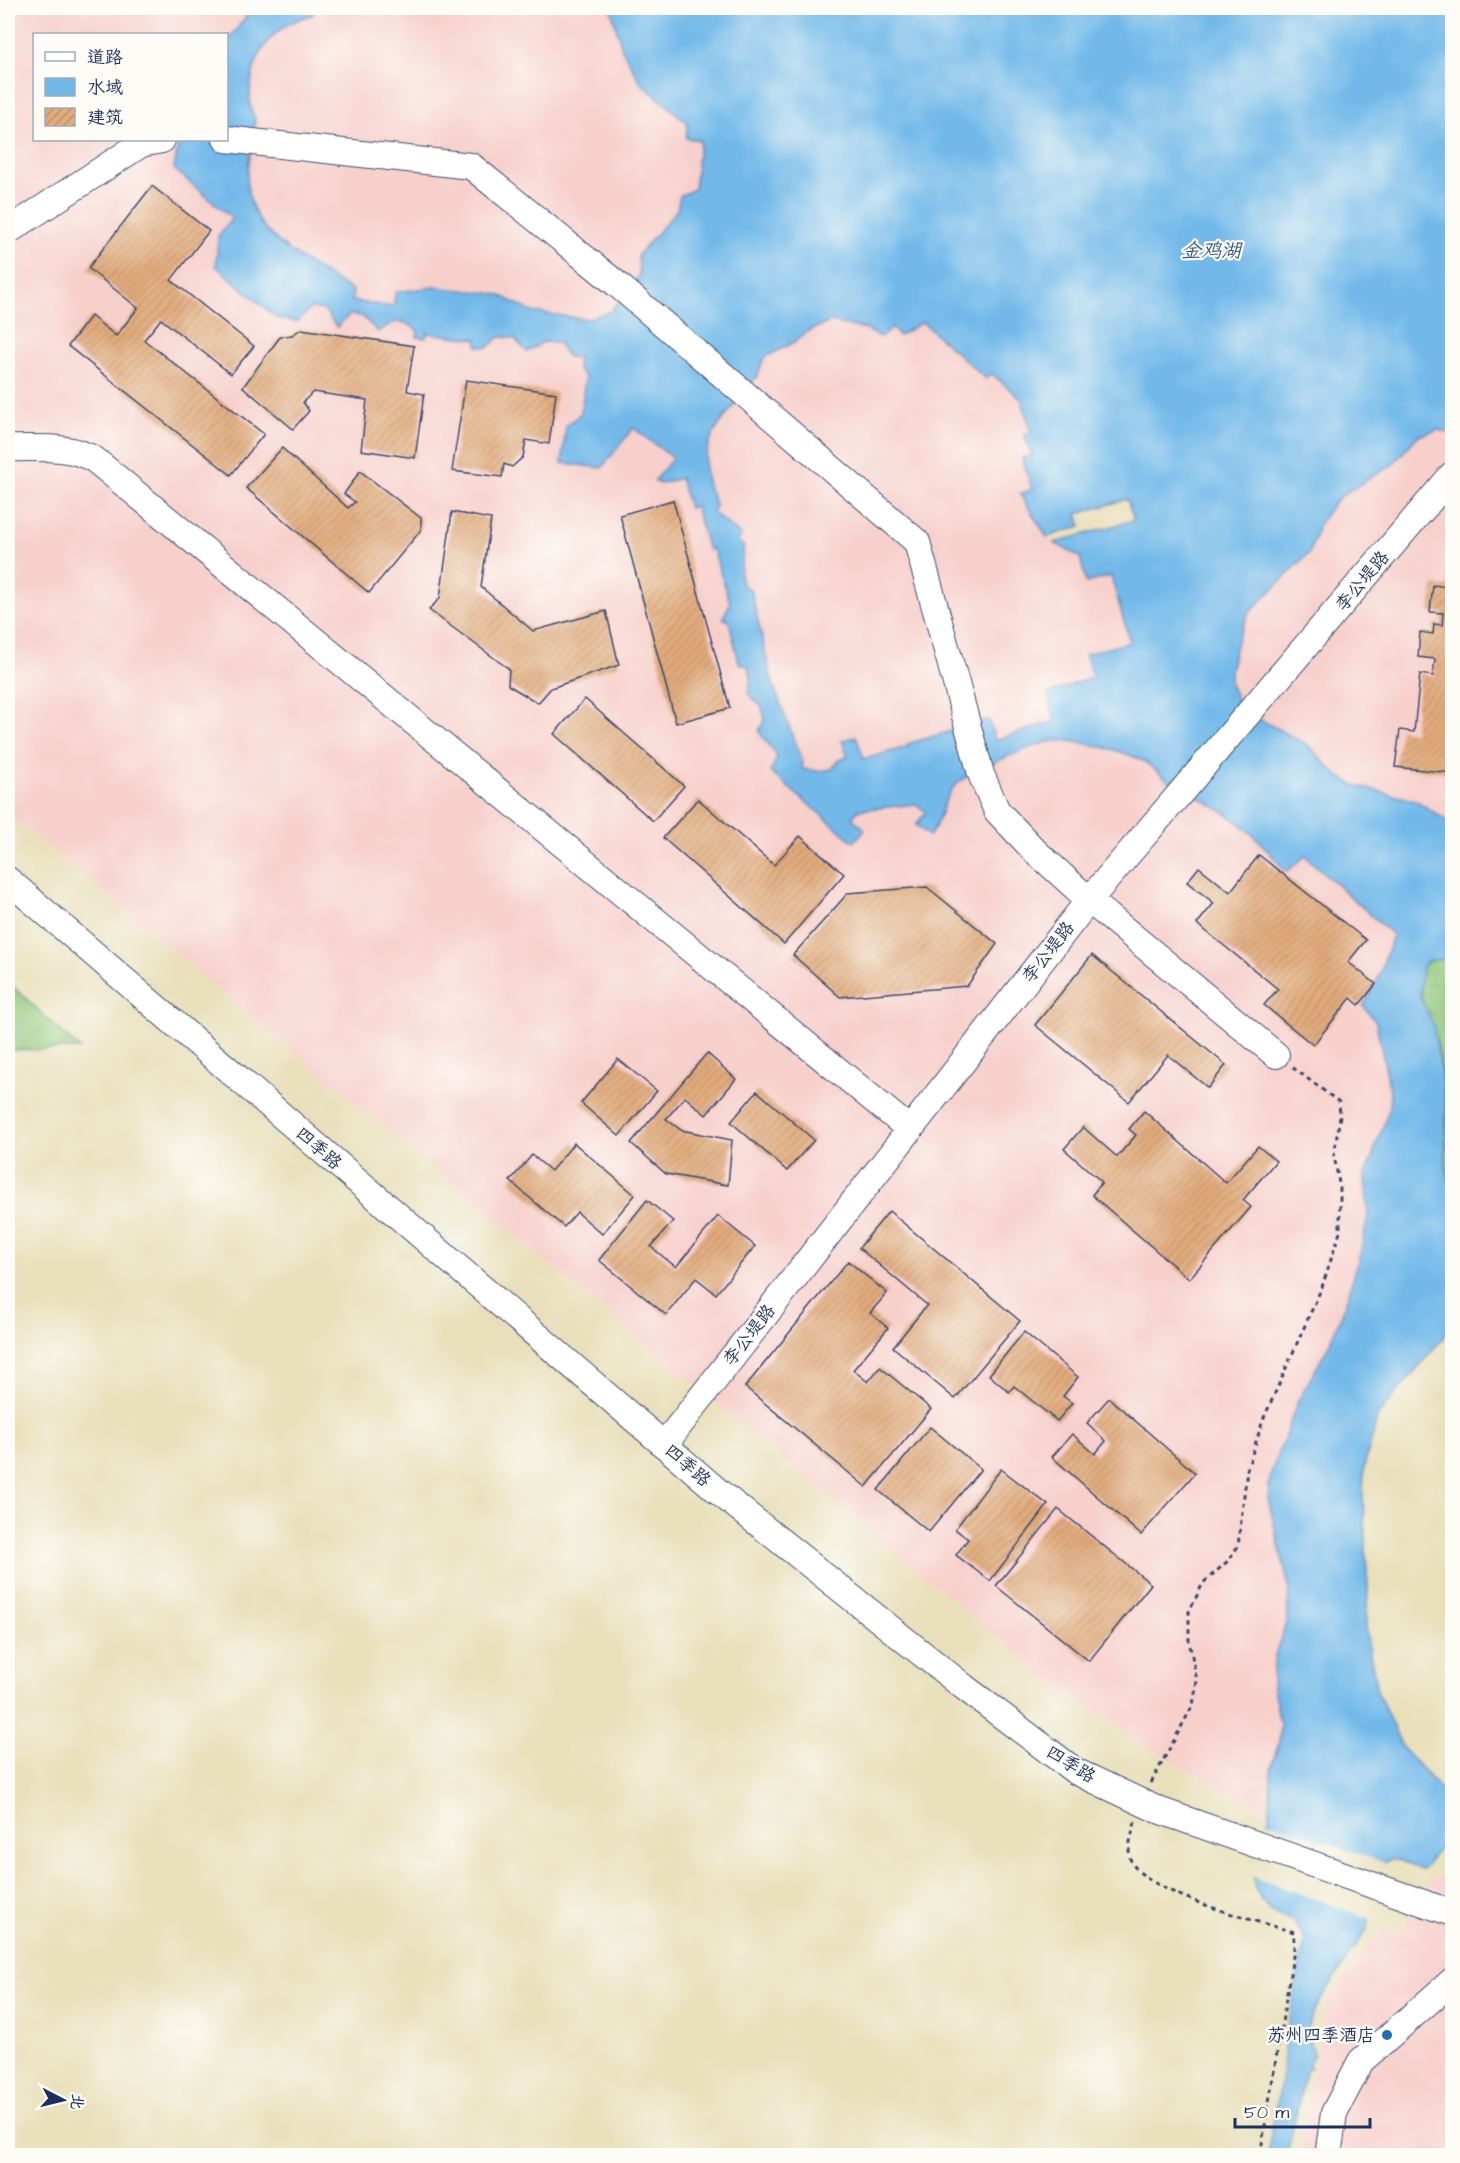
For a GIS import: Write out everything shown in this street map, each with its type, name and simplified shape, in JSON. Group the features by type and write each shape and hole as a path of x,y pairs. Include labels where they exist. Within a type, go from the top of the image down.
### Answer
{"street":[{"path":"228,140 471,166 618,285 917,542 981,774 997,811 1034,850 1089,900 1276,1055"},
{"path":"8,231 141,144 157,141"},
{"path":"8,448 68,449 81,451 95,460 908,1128"},
{"name":"李公堤路","path":"664,1445 908,1128 1089,900 1450,478"},
{"name":"四季路","path":"8,880 720,1493 964,1687 1075,1771 1140,1802 1259,1847 1452,1913"},
{"path":"1328,2156 1334,2113 1361,2061 1452,1981"}],"path":[{"path":"1260,2156 1294,1950 1294,1932 1207,1905 1150,1881 1133,1866 1128,1851 1140,1802 1193,1705 1197,1681 1189,1641 1189,1612 1203,1583 1228,1561 1238,1546 1250,1460 1263,1420 1322,1287 1340,1232 1340,1189 1334,1155 1340,1116 1339,1102 1276,1055"}],"shaded area":[{"path":"8,8 611,8 622,49 641,83 688,123 700,139 694,189 680,196 677,210 638,255 758,375 761,364 771,354 796,341 808,331 830,322 865,329 881,337 893,328 900,336 922,322 985,378 991,373 1022,400 1031,432 1024,435 1032,456 1022,459 1032,489 1020,494 1047,537 1080,557 1086,583 1111,576 1130,642 1086,654 1094,677 1063,741 1127,754 1143,760 1235,819 1267,848 1285,872 1304,856 1393,935 1377,981 1363,1006 1376,1022 1390,1091 1389,1110 1365,1176 1368,1216 1360,1254 1345,1306 1329,1345 1298,1401 1268,1499 1289,1587 1287,1620 1275,1655 1272,1683 1280,1723 1279,1743 1271,1767 1270,1815 1144,1745 1049,1680 8,813"},
{"path":"1437,430 1452,433 1452,824 1417,801 1362,788 1346,781 1292,736 1261,720 1236,697 1230,684 1232,654 1242,625 1249,613 1272,587 1300,561 1319,524 1333,504 1342,495 1392,465 1418,436"},
{"name":"苏州四季酒店","path":"1433,1877 1452,1881 1452,2155 1299,2156 1326,2003 1382,1930 1400,1935"}],"green space":[{"path":"1439,958 1452,959 1452,1193 1447,1171 1446,1106 1441,1062 1421,996 1420,985 1424,964"},
{"path":"8,982 80,1049 8,1050"},
{"path":"8,2068 12,2155 8,2155"}],"water":[{"name":"金鸡湖","path":"253,8 336,8 333,11 315,9 313,15 285,26 265,46 253,72 250,105 255,123 247,183 252,206 266,230 288,250 353,291 352,301 393,307 396,292 435,287 500,295 532,312 586,319 611,311 639,276 638,255 677,210 680,196 694,189 700,140 686,138 688,123 641,83 622,49 611,8 1452,8 1452,433 1437,430 1418,436 1392,465 1342,495 1333,504 1319,524 1310,552 1249,613 1237,640 1230,672 1230,684 1236,697 1261,720 1308,745 1337,775 1354,785 1417,801 1452,824 1452,959 1428,960 1422,969 1420,995 1434,1027 1446,1106 1446,1166 1452,1193 1452,1327 1378,1415 1364,1467 1363,1497 1368,1588 1366,1631 1377,1691 1402,1747 1452,1803 1452,1830 1423,1869 1398,1860 1382,1864 1367,1929 1320,2001 1305,2033 1309,2035 1314,2054 1309,2064 1311,2068 1306,2070 1287,2155 1267,2155 1282,2077 1284,2045 1305,1938 1293,1921 1270,1911 1261,1900 1255,1889 1252,1869 1270,1815 1271,1767 1279,1743 1280,1723 1272,1683 1275,1655 1287,1620 1289,1587 1268,1499 1270,1476 1298,1401 1329,1345 1345,1306 1360,1254 1368,1216 1365,1176 1389,1110 1390,1091 1376,1022 1363,1006 1377,981 1393,935 1305,856 1286,872 1249,831 1220,810 1172,783 1151,766 1135,757 1087,744 1064,741 1046,743 1005,758 966,777 953,788 929,836 916,825 926,812 916,804 858,810 852,818 865,829 854,842 770,772 777,758 759,730 765,720 762,707 748,693 751,678 748,666 739,663 729,621 723,618 730,603 713,549 708,550 695,506 689,508 680,478 660,484 654,481 673,458 633,428 602,468 562,463 566,426 581,413 585,377 577,369 578,358 568,357 558,343 543,342 527,352 514,338 500,337 488,347 477,346 477,339 427,333 426,338 417,337 418,331 403,322 393,323 378,332 362,316 349,315 337,327 324,310 311,308 297,322 277,318 216,266 218,236 232,218 174,169 179,141 228,141 228,40","holes":["830,322 865,329 881,337 893,328 899,336 922,322 986,379 991,373 1022,400 1031,432 1024,434 1032,456 1022,458 1032,489 1020,494 1047,537 1081,526 1077,514 1127,499 1134,520 1054,543 1080,557 1086,583 1111,576 1130,642 1085,654 1093,677 1048,694 1055,721 995,740 989,720 864,759 856,736 842,741 848,757 839,760 832,769 819,771 802,769 803,763 772,682 751,590 742,585 740,574 744,546 738,542 741,535 712,512 716,505 708,485 705,467 707,451 721,423 757,377 764,358 796,341 808,331"]}],"pier":[{"path":"1265,1821 1388,1864 1379,1879 1372,1919 1250,1876 1250,1868"}],"building":[{"path":"152,186 209,231 171,280 254,346 231,374 161,319 144,340 264,434 231,475 68,346 91,316 116,336 138,308 88,268"},
{"path":"301,329 414,346 407,391 424,394 415,458 361,450 367,400 313,392 303,402 309,411 293,429 243,387 280,337 292,335"},
{"path":"466,380 556,393 549,444 526,440 523,457 512,467 504,464 502,477 452,471"},
{"path":"282,448 348,508 355,502 344,494 360,471 421,518 421,530 369,593 246,488"},
{"path":"673,500 730,708 676,723 620,515"},
{"path":"452,512 491,519 481,587 533,631 606,611 619,665 551,688 538,703 508,685 509,669 429,610 440,598"},
{"path":"1451,558 1452,773 1395,767 1400,730 1414,732 1420,674 1433,676 1435,659 1418,657 1420,632 1433,634 1434,624 1442,625 1443,613 1430,612 1433,585 1448,587"},
{"path":"585,699 684,786 653,821 554,734"},
{"path":"698,799 774,865 800,836 844,874 784,944 663,838"},
{"path":"1259,855 1366,940 1348,962 1376,984 1359,1005 1351,998 1313,1045 1264,1005 1278,989 1197,924 1214,903 1187,882 1199,867 1230,892"},
{"path":"927,887 997,944 967,986 840,997 793,955 848,893"},
{"path":"1092,955 1226,1065 1208,1088 1168,1055 1129,1102 1035,1025"},
{"path":"707,1053 736,1079 706,1115 685,1097 666,1119 681,1130 732,1140 728,1185 666,1174 631,1143"},
{"path":"618,1059 657,1091 619,1136 581,1103"},
{"path":"757,1091 814,1140 787,1171 731,1122"},
{"path":"1144,1111 1226,1183 1258,1146 1276,1161 1243,1200 1251,1207 1189,1279 1092,1195 1102,1182 1064,1149 1083,1127 1117,1157 1136,1135 1129,1129"},
{"path":"574,1143 635,1195 602,1234 577,1212 564,1227 510,1181 532,1155 551,1171"},
{"path":"647,1200 673,1221 651,1247 676,1267 718,1216 755,1246 716,1294 696,1278 666,1315 599,1260"},
{"path":"889,1211 1020,1321 955,1399 893,1347 927,1305 859,1248"},
{"path":"848,1261 887,1293 870,1313 888,1328 853,1370 868,1382 880,1367 931,1409 866,1487 745,1387"},
{"path":"1024,1332 1078,1377 1063,1396 1072,1403 1057,1421 1014,1386 1009,1392 989,1375"},
{"path":"1109,1398 1195,1473 1141,1535 1052,1457 1072,1434 1095,1454 1106,1441 1087,1423"},
{"path":"930,1427 981,1469 929,1532 878,1490"},
{"path":"1001,1469 1048,1505 990,1581 956,1555 968,1539 955,1529"},
{"path":"1058,1509 1151,1584 1089,1661 996,1586"}],"place":[{"name":"苏州四季酒店","path":"1387,2035"}]}
